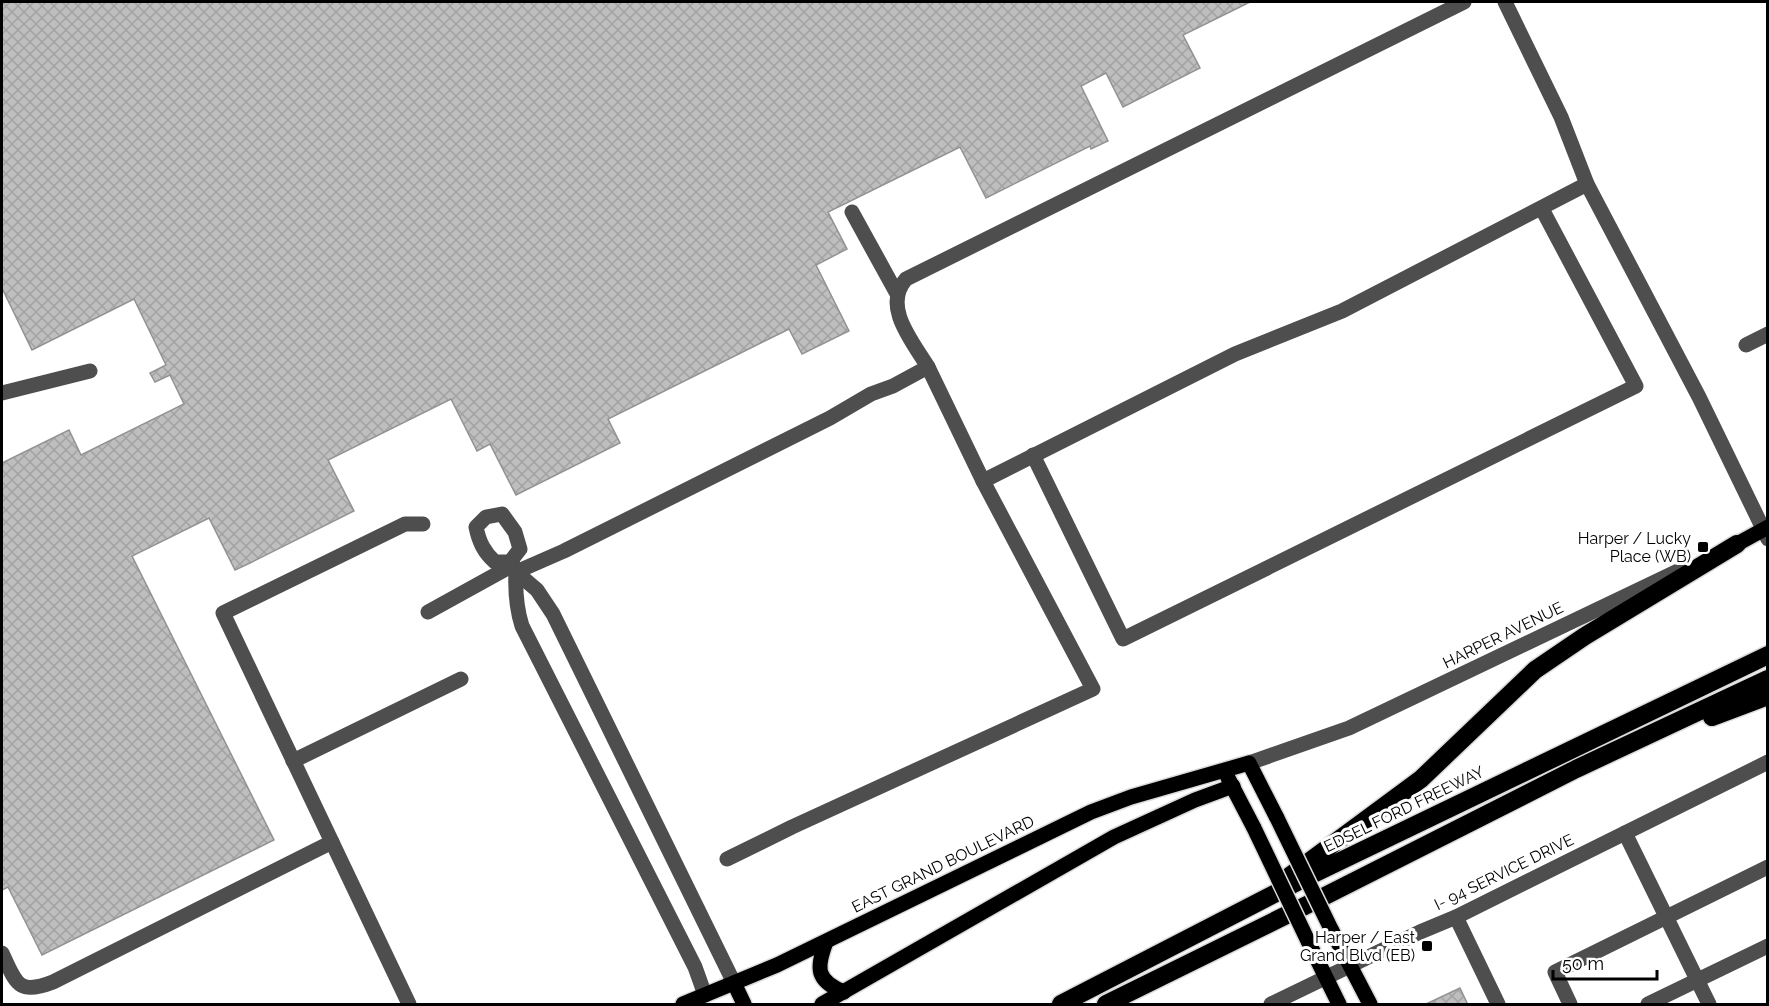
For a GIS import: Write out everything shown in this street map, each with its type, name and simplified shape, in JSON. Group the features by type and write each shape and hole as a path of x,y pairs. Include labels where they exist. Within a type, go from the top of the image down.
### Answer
{"highway":[{"path":"1249,908 1421,778 1535,670 1585,636 1737,544"},
{"name":"EDSEL FORD FREEWAY","path":"1061,1005 1303,879 1767,656"},
{"path":"1106,1005 1576,769 1767,679"},
{"path":"1576,769 1767,696"}],"main road":[{"name":"HARPER AVENUE","path":"1737,544 1766,532"},
{"name":"EAST GRAND BOULEVARD","path":"683,1005 826,942 1100,808 1249,763"},
{"path":"1249,763 1370,1005"},
{"path":"1224,770 1339,1005"},
{"path":"822,1005 1114,837 1195,800 1233,786"},
{"path":"826,942 821,955 820,972 827,984 844,992"},
{"path":"734,983 744,1005"}],"street":[{"path":"896,292 906,279 1464,2"},
{"path":"1505,2 1561,117 1587,184 1699,397 1766,532"},
{"path":"983,481 1235,354 1342,310 1587,184"},
{"path":"1033,455 1123,639 1636,386 1542,209"},
{"path":"727,859 1094,689 983,481 928,367 897,312 896,292 852,212"},
{"path":"1746,345 1767,334"},
{"path":"428,612 513,566 570,548 928,367"},
{"path":"2,393 90,370"},
{"path":"409,1005 223,613 405,524 423,524"},
{"name":"HARPER AVENUE","path":"1249,763 1349,728 1737,544"},
{"path":"513,566 537,590 553,614 734,983"},
{"path":"513,566 516,608 522,626 695,967 705,995"},
{"path":"293,761 461,679"},
{"name":"I- 94 SERVICE DRIVE","path":"1271,1005 1767,762"},
{"path":"1625,833 1709,1005"},
{"path":"2,953 14,980 21,986 39,988 332,842"},
{"path":"1570,1005 1555,972 1767,867"},
{"path":"1456,916 1498,1005"},
{"path":"1648,1005 1767,946"}],"building":[{"path":"2,2 1250,2 1183,35 1200,68 1123,107 1106,73 1081,86 1108,141 1091,149 1090,146 986,198 960,147 828,212 847,249 816,265 849,331 802,354 789,329 608,419 620,443 516,495 490,444 477,451 451,399 328,460 354,511 250,563 235,570 209,518 132,556 274,840 42,955 8,887 2,890 2,463 69,430 81,455 184,404 170,375 155,382 150,373 166,365 134,299 32,350 2,288"},
{"path":"1460,988 1468,1005 1424,1005"}],"place":[{"name":"Harper / Lucky Place (WB)","path":"1703,547"},
{"name":"Harper / East Grand Blvd (EB)","path":"1427,946"}]}
